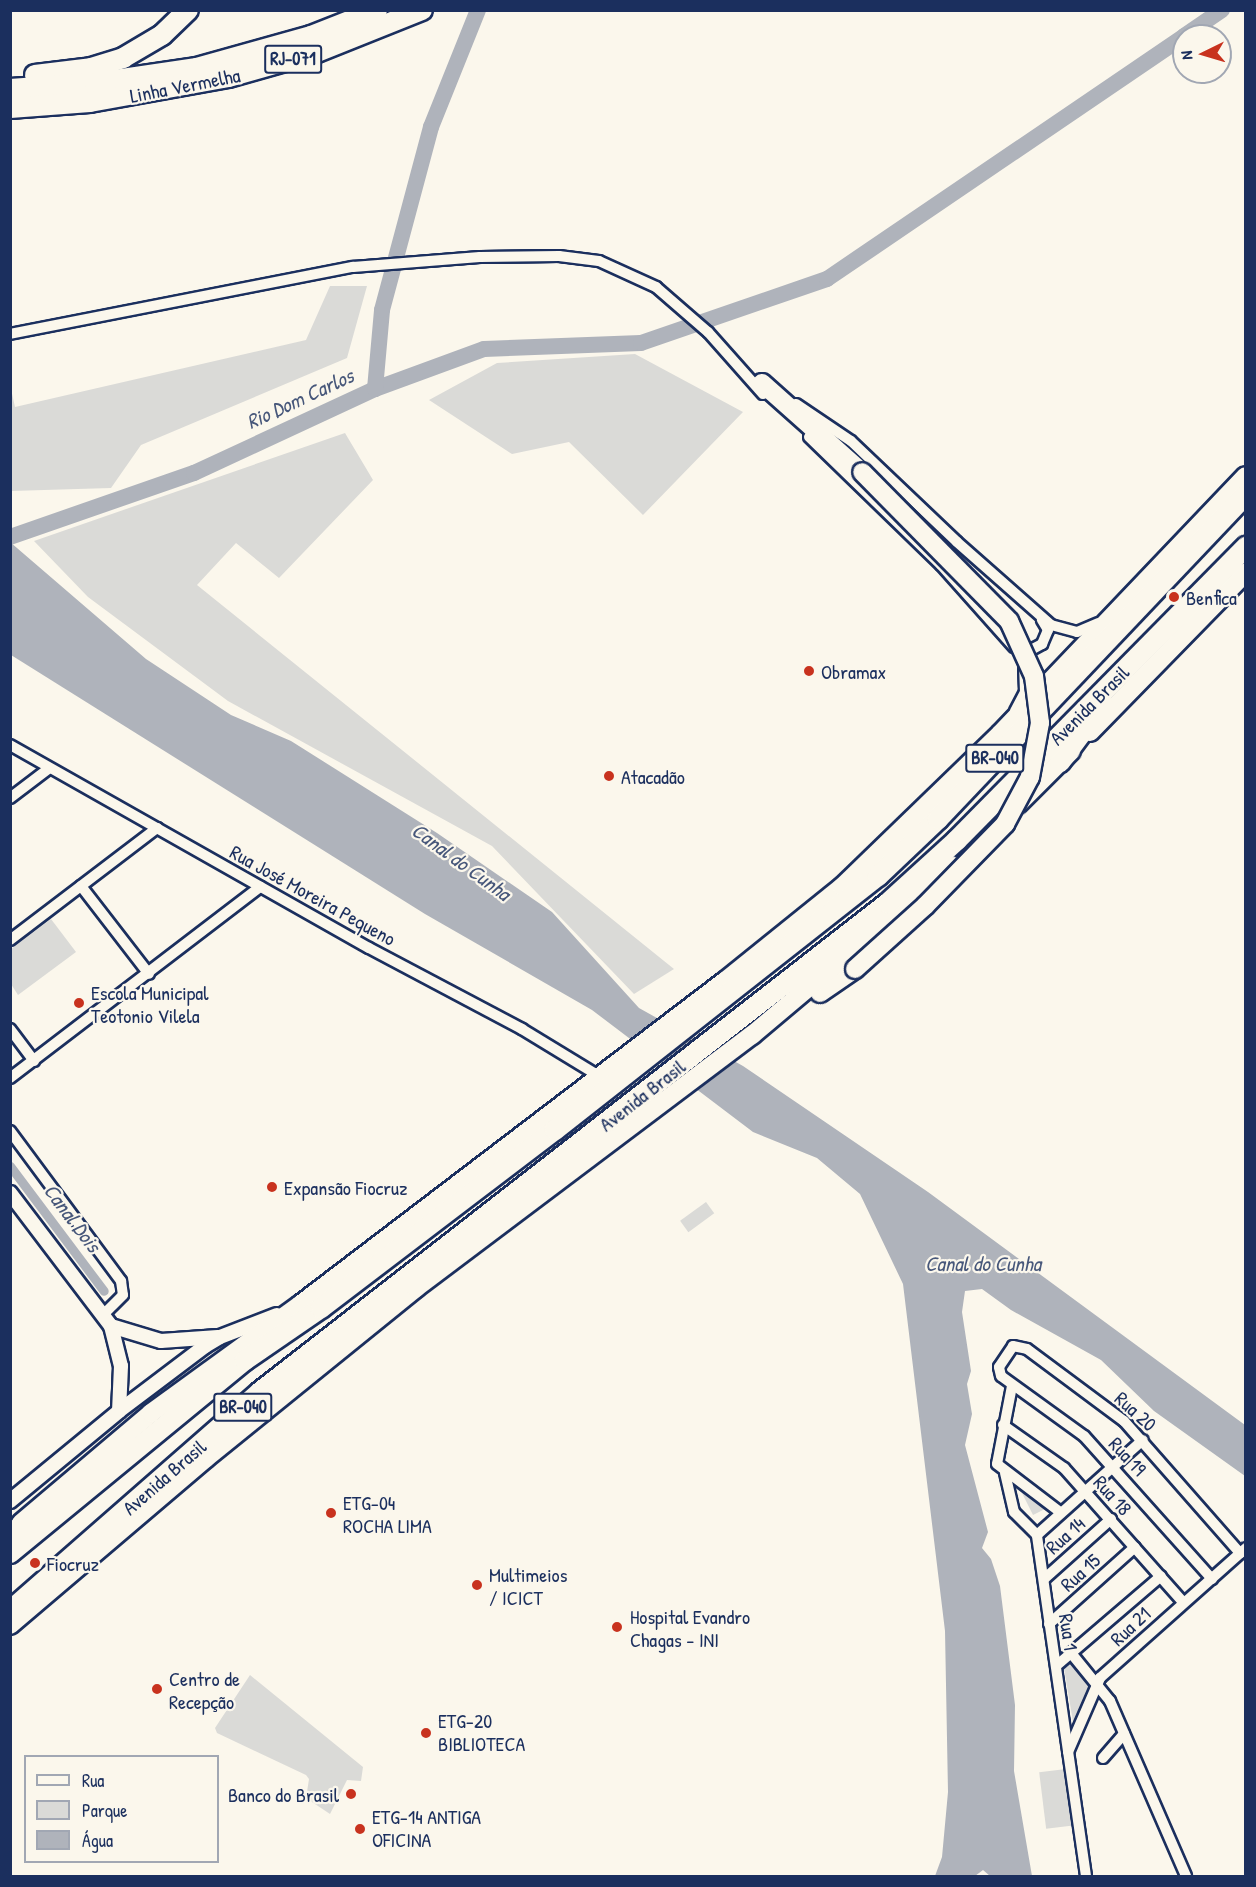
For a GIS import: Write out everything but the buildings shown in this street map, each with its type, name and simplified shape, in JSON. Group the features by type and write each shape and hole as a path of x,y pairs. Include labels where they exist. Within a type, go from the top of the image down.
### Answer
{"highway":[{"path":"10,78 91,68 129,56 165,33 188,10"},
{"name":"Linha Vermelha","path":"10,89 95,83 197,68 311,36 377,10"},
{"name":"Linha Vermelha","path":"10,108 90,102 219,80 317,52 413,15"},
{"path":"743,1034 855,969 926,906 1005,824 1030,777 1040,723 1039,695 1030,661 1009,621 862,472 762,383"},
{"name":"Avenida Brasil","path":"718,994 880,853 1000,734 1115,610 1245,476"},
{"name":"Avenida Brasil","path":"10,1552 246,1360 321,1308 620,1069 718,994 838,909 914,842 1245,495"},
{"name":"Avenida Brasil","path":"743,1034 922,873 1245,547"},
{"name":"Avenida Brasil","path":"10,1611 260,1392 645,1103 743,1034 938,880 1060,762 1245,572"},
{"path":"1060,762 1142,651"},
{"name":"Avenida Brasil","path":"10,1532 151,1413 302,1304 599,1076 620,1069"},
{"name":"Avenida Brasil","path":"10,1625 206,1458 645,1103"},
{"path":"10,1532 78,1495"}],"street":[{"path":"10,334 353,267 410,261 543,256 599,261 656,287 695,320 766,397 940,565 1014,647 1025,671 1025,692 1000,734"},
{"path":"723,349 762,383 851,441 1038,615 1059,629 1077,632 1096,625 1115,610"},
{"path":"1014,647 1029,651 1042,644 1048,630 1038,615"},
{"name":"Rua José Moreira Pequeno","path":"10,745 48,769 260,887 522,1029 599,1076"},
{"path":"10,798 48,769"},
{"path":"10,940 157,828"},
{"path":"81,886 149,974"},
{"path":"10,1078 260,887"},
{"path":"10,1029 34,1061"},
{"path":"10,1131 121,1281 123,1295 107,1321"},
{"path":"10,1193 107,1321 121,1366 119,1411"},
{"path":"10,1501 119,1411 220,1336 302,1304"},
{"path":"107,1321 161,1341 220,1336"},
{"name":"Rua 20","path":"1001,1376 999,1366 1007,1353 1013,1346 1022,1345 1124,1421 1243,1550"},
{"name":"Rua 19","path":"1001,1376 1084,1436 1112,1464 1212,1579"},
{"path":"1012,1386 997,1462 1005,1473 1060,1512"},
{"name":"Rua 18","path":"1003,1425 1064,1468 1183,1602"},
{"path":"1005,1473 1014,1512 1037,1535 1112,1464 1143,1440"},
{"name":"Rua 14","path":"1044,1579 1111,1519"},
{"name":"Rua 1","path":"1037,1535 1086,1876"},
{"name":"Rua 15","path":"1049,1624 1135,1547"},
{"name":"Rua 21","path":"1068,1752 1098,1683 1183,1602 1243,1550"},
{"path":"1056,1666 1161,1576"},
{"path":"1071,1653 1098,1683 1124,1734 1186,1876"},
{"path":"1103,1758 1124,1734"}],"green space":[{"path":"330,286 367,286 347,358 141,445 111,488 11,491 11,389 15,407 306,340"},
{"path":"635,354 743,412 643,515 569,442 512,454 429,400 497,363"},
{"path":"345,433 373,480 279,578 236,543 197,585 674,969 634,994 492,846 228,701 88,597 34,541"},
{"path":"51,919 76,952 18,995 11,984 11,949"},
{"path":"706,1202 714,1213 688,1232 680,1221"},
{"path":"1019,1487 1047,1508 1033,1515"},
{"path":"1070,1661 1091,1687 1074,1728 1064,1668"},
{"path":"250,1675 363,1767 361,1781 347,1780 330,1814 306,1798 309,1779 306,1775 217,1733 215,1728"},
{"path":"1066,1769 1073,1826 1046,1829 1039,1772"}],"water":[{"name":"Canal do Cunha","path":"10,542 146,659 231,715 291,741 437,833 552,912 639,1008 743,1066 928,1192 1245,1425 1245,1476 1154,1411 1101,1360 1011,1310 982,1289 965,1291 962,1312 971,1371 967,1384 972,1414 965,1445 988,1532 982,1548 991,1559 1000,1586 1015,1705 1014,1771 1032,1876 990,1876 983,1870 975,1876 935,1876 942,1857 948,1792 945,1631 903,1284 860,1194 817,1158 753,1132 592,1010 425,914 11,655"}],"waterway":[{"name":"Rio Dom Carlos","path":"10,537 194,473 375,389 382,310 431,127 478,10"},
{"path":"1202,24 1222,10"},
{"path":"375,389 484,349 641,343 827,279 1172,44"},
{"name":"Canal Dois","path":"10,1166 104,1291"}],"place":[{"name":"Benfica","path":"1174,597"},
{"name":"Obramax","path":"809,671"},
{"name":"Atacadão","path":"609,776"},
{"name":"Escola Municipal Teotonio Vilela","path":"79,1003"},
{"name":"Expansão Fiocruz","path":"272,1187"},
{"name":"ETG-04 ROCHA LIMA","path":"331,1513"},
{"name":"Fiocruz","path":"35,1563"},
{"name":"Multimeios / ICICT","path":"477,1585"},
{"name":"Hospital Evandro Chagas - INI","path":"617,1627"},
{"name":"Centro de Recepção","path":"157,1689"},
{"name":"ETG-20 BIBLIOTECA","path":"426,1733"},
{"name":"Banco do Brasil","path":"351,1794"},
{"name":"ETG-14 ANTIGA OFICINA","path":"360,1829"}]}
